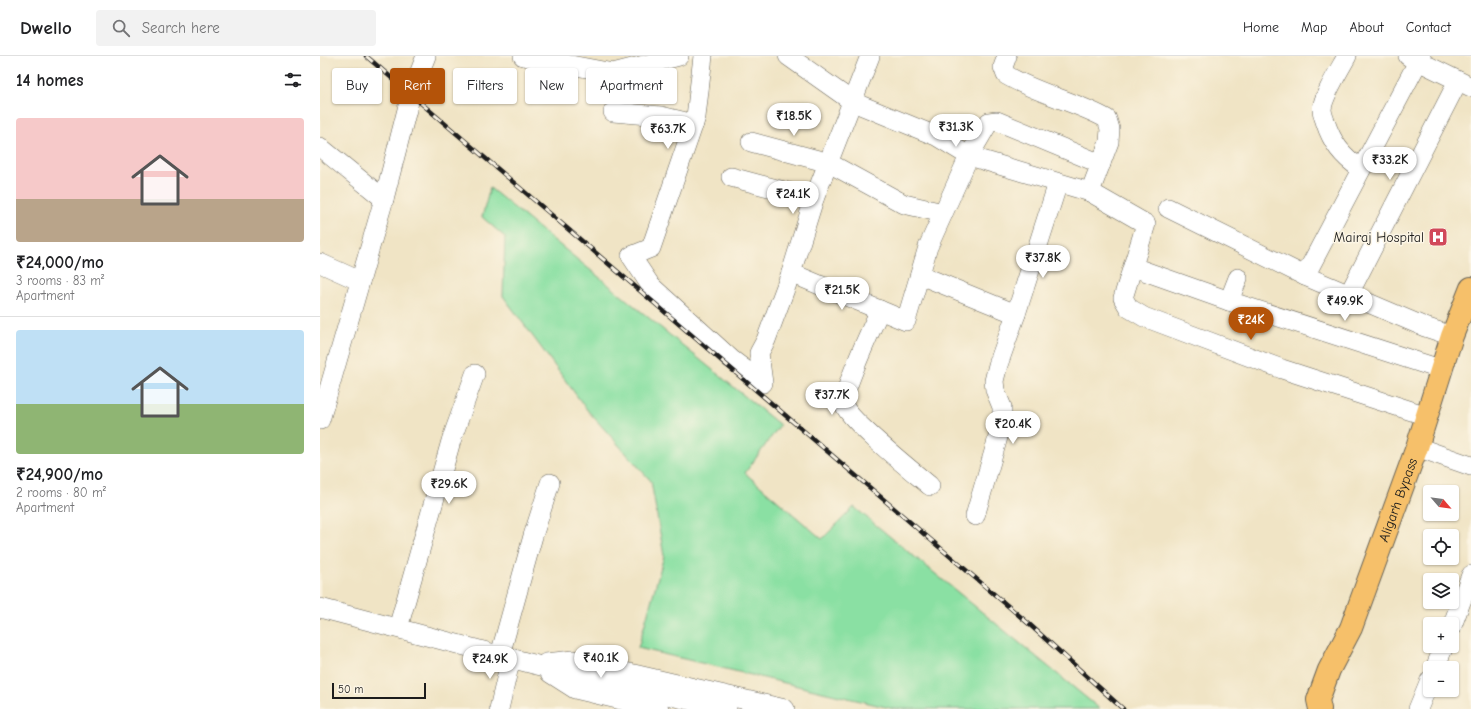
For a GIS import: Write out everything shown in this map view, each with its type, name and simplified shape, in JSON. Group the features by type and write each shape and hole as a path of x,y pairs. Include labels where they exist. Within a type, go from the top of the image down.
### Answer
{"main road":[{"name":"Aligarh Bypass","path":"1320,709 1318,700 1326,678 1351,628 1417,447 1443,370 1452,336 1466,316 1471,288"}],"street":[{"path":"320,420 384,199 411,94 426,56"},
{"path":"523,56 617,65 670,57"},
{"path":"703,56 694,124 651,248 631,256 650,286 731,359 763,383 759,353 766,340 791,273 814,199 870,56"},
{"path":"788,56 853,102 936,136 969,156 1090,192 1146,224 1123,298 1129,308 1144,317 1282,369 1427,416"},
{"path":"1007,56 1003,67 1006,75 1036,90 1094,112 1107,119 1110,128 1109,142 1090,192"},
{"path":"1347,56 1326,95 1322,110 1334,144 1348,160 1361,169"},
{"path":"1305,276 1361,169 1416,58 1465,84 1349,294"},
{"path":"613,112 661,116 694,124"},
{"path":"791,273 906,321 928,247 969,156 989,122 997,121 1101,164"},
{"path":"751,142 829,163 904,204 943,213"},
{"path":"320,147 384,199"},
{"path":"730,177 814,199"},
{"path":"975,516 1002,421 1002,407 995,390 994,380 1058,183"},
{"path":"1168,208 1305,276 1425,327 1452,336"},
{"path":"320,263 360,281"},
{"path":"1133,267 1229,301 1443,370"},
{"path":"920,275 1016,314"},
{"path":"1229,301 1238,278"},
{"path":"880,310 850,380 844,397 844,405 848,412 881,445 930,486"},
{"path":"398,628 451,441 475,374"},
{"path":"1417,447 1471,466"},
{"path":"499,709 506,656 533,536 550,483"},
{"path":"1460,618 1471,575"},
{"path":"320,608 537,665 727,709"},
{"path":"537,665 573,660 785,709"},
{"path":"537,665 595,702 659,709"},
{"path":"1418,709 1423,697"}],"green space":[{"path":"490,188 780,425 745,473 822,539 854,507 1100,709 894,709 638,648 664,556 651,481 588,411 503,296 505,237 482,217"}],"railway":[{"path":"366,56 1029,624 1123,709"}],"place":[{"name":"Mairaj Hospital","path":"1438,237"}]}
